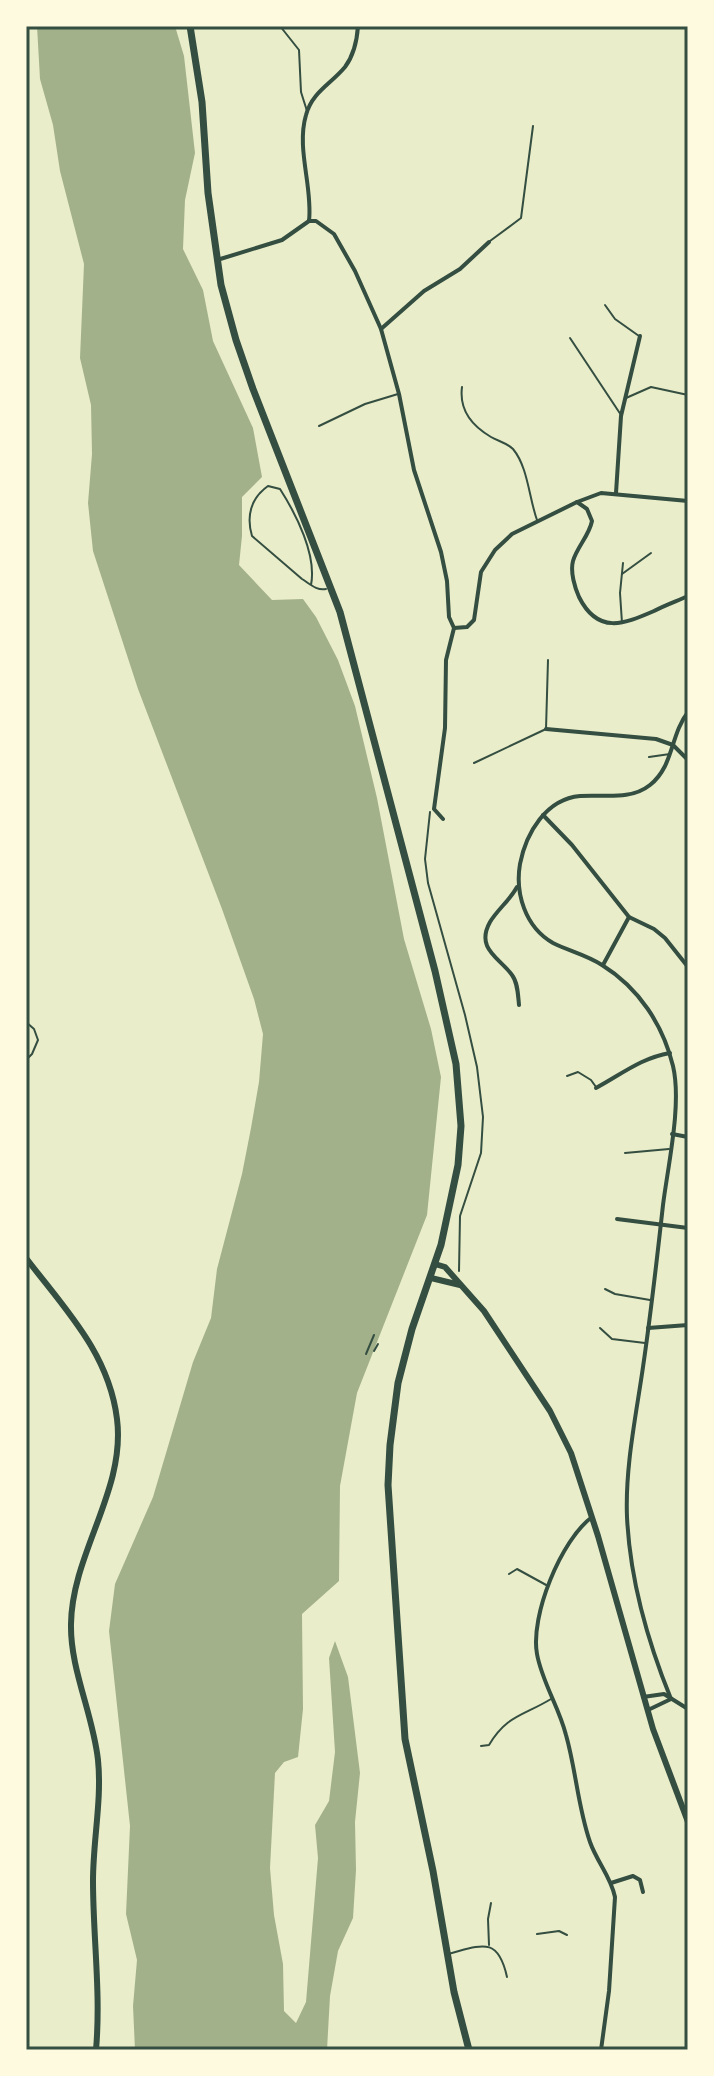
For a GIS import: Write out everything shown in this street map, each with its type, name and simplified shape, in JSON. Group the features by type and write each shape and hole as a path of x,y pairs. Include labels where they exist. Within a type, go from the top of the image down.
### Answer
{"main road":[{"path":"190,26 202,102 208,193 217,260 241,354 340,612 412,882 456,1064 461,1147 450,1208 398,1383 388,1485 405,1737 469,2050"}],"street":[{"path":"309,221 304,136 307,112 314,96 350,59 358,26"},
{"path":"217,260 282,240 309,221 316,221 334,234 355,271 381,329 399,394 414,470 444,565 449,617 454,628 446,660 445,728 434,809 443,819"},
{"path":"381,329 424,291 460,269 489,242"},
{"path":"616,493 621,416 640,336"},
{"path":"454,628 467,627 474,620 481,572 495,550 512,534 601,493 688,501"},
{"path":"577,502 587,509 592,521 573,561 577,590 587,608 598,618 612,624 622,624 688,596"},
{"path":"671,1699 635,1589 627,1517 629,1465 661,1225 676,1083 670,1053 651,1011 603,965 545,937 526,913 519,885 526,842 543,815 572,797 625,795 644,790 657,780 671,754 677,728 688,712"},
{"path":"546,729 656,739 673,745 688,760"},
{"path":"543,815 572,845 629,917 665,938 688,967"},
{"path":"519,885 491,921 486,935 491,956 514,979 519,1005"},
{"path":"603,965 629,917"},
{"path":"596,1088 636,1063 670,1053"},
{"path":"672,1134 688,1137"},
{"path":"617,1219 688,1228"},
{"path":"26,1258 90,1342 112,1389 118,1421 112,1476 76,1584 71,1623 73,1650 91,1718 98,1760 93,1877 98,1981 96,2050"},
{"path":"435,1264 445,1267 484,1311 550,1411 571,1453 647,1710 688,1822"},
{"path":"431,1278 460,1285"},
{"path":"648,1328 688,1325"},
{"path":"592,1517 577,1530 549,1586 536,1625 535,1641 539,1662 566,1733 590,1842 615,1897 613,1949 601,2050"},
{"path":"643,1697 664,1694 688,1709"},
{"path":"647,1710 671,1699"},
{"path":"611,1883 633,1876 640,1880 643,1892"}],"lane":[{"path":"280,26 299,50 301,92 307,112"},
{"path":"489,242 521,218 533,126"},
{"path":"605,305 615,319 640,336"},
{"path":"570,338 621,416"},
{"path":"462,387 461,404 472,422 483,432 508,445 517,455 537,521"},
{"path":"625,398 651,387 688,395"},
{"path":"319,426 365,404 399,394"},
{"path":"311,585 310,557 292,512 280,489 268,486 252,504 249,527 252,536 311,585 321,590 331,588"},
{"path":"621,575 651,553"},
{"path":"622,624 623,563"},
{"path":"474,763 546,729 548,660"},
{"path":"649,757 671,754"},
{"path":"26,1022 34,1029 38,1040 26,1060"},
{"path":"567,1076 581,1073 596,1088"},
{"path":"625,1153 670,1148"},
{"path":"605,1289 615,1294 651,1300"},
{"path":"600,1328 612,1339 646,1343"},
{"path":"509,1574 517,1569 549,1586"},
{"path":"481,1746 489,1745 502,1724 552,1698"},
{"path":"489,1946 491,1903"},
{"path":"537,1934 559,1931 567,1935"},
{"path":"447,1954 489,1946"},
{"path":"489,1946 501,1957 507,1977"}],"path":[{"path":"430,810 425,859 428,883 465,1015 477,1067 483,1117 481,1153 460,1216 458,1275"},
{"path":"366,1354 374,1335"},
{"path":"371,1343 377,1345 374,1351"}],"shaded area":[{"path":"37,26 175,26 184,56 195,153 185,200 183,249 203,290 213,341 253,428 262,477 242,497 239,565 272,600 303,599 338,660 355,706 377,798 404,939 431,1029 441,1077 427,1215 357,1393 340,1486 339,1581 302,1614 303,1709 298,1757 284,1762 275,1773 270,1868 283,1964 284,2011 296,2023 306,2002 318,1858 315,1825 329,1801 335,1752 329,1658 335,1641 348,1677 360,1773 355,1822 353,1918 338,1951 330,1996 327,2050 135,2050 133,2006 137,1960 126,1914 130,1826 109,1631 115,1584 153,1497 193,1362 211,1318 217,1269 251,1128 263,1034 222,909 138,689 93,551 88,503 92,454 91,405 80,358 84,264 40,79"}]}
